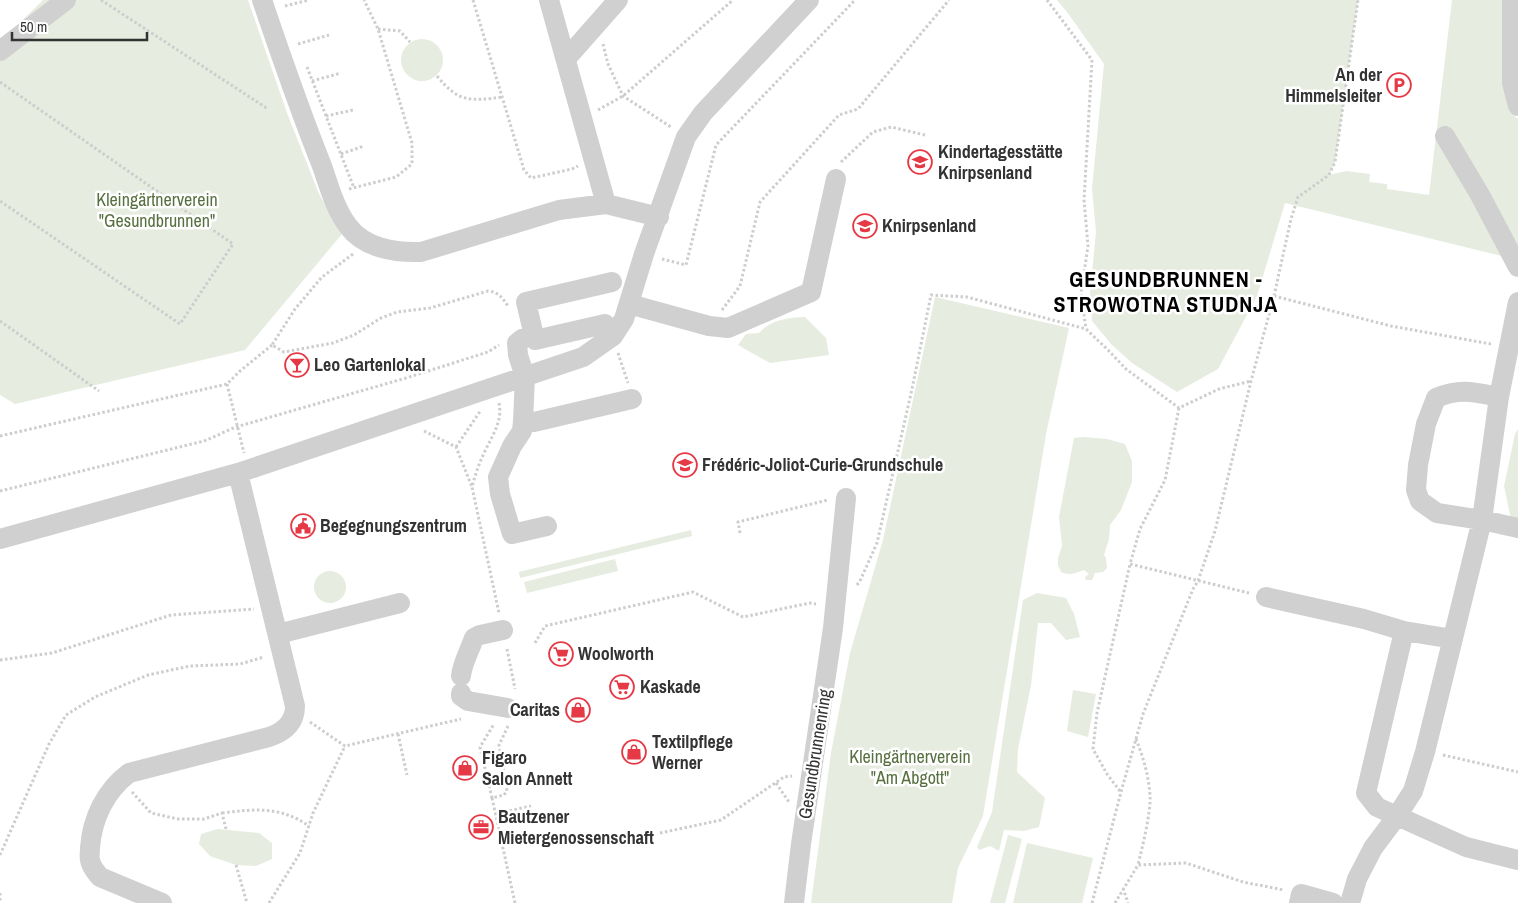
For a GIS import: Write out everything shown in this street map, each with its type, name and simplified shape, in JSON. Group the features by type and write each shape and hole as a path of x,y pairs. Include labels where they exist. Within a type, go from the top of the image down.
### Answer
{"street":[{"path":"0,51 66,0"},
{"path":"262,0 304,121 339,210 348,227 365,240 382,248 400,253 421,252 559,210 606,204 659,217"},
{"path":"549,0 606,204"},
{"path":"566,59 618,0"},
{"path":"0,539 238,473 583,358 609,330 624,319 644,254 659,217 686,137 703,113 809,0"},
{"path":"1512,0 1512,83 1518,106"},
{"path":"1445,136 1480,195 1518,266"},
{"path":"629,304 709,326 728,328 811,292 836,179"},
{"path":"609,330 535,340 526,302 612,282"},
{"path":"1350,903 1357,879 1373,848 1413,791 1425,752 1482,520 1499,397 1518,302"},
{"path":"533,335 517,343 518,355 526,378 522,431 512,446 498,476 500,494 512,534 547,526"},
{"path":"1499,397 1472,391 1450,392 1436,398 1426,424 1418,465 1416,490 1420,501 1436,513 1518,528"},
{"path":"523,421 534,422 632,399"},
{"path":"162,903 100,877 94,870 90,860 91,836 94,824 108,794 129,773 280,733 287,728 296,706 238,473"},
{"name":"Gesundbrunnenring","path":"794,903 811,778 817,708 829,627 836,605 846,501"},
{"path":"1266,597 1364,619 1404,631 1453,639"},
{"path":"280,643 400,603"},
{"path":"503,630 474,638 468,657 461,670 461,696 504,719"},
{"path":"1404,631 1366,793 1377,807 1466,847 1518,860"},
{"path":"1300,898 1333,903"}],"path":[{"path":"100,0 268,109"},
{"path":"283,0 288,14"},
{"path":"285,6 309,0"},
{"path":"332,193 396,177 412,164 412,143 378,29 364,0"},
{"path":"473,0 524,170 531,178 572,169 594,158"},
{"path":"582,118 623,96 732,0"},
{"path":"644,254 686,265 716,144 855,0"},
{"path":"709,326 740,286 760,202 839,115 858,108 949,0"},
{"path":"1046,0 1092,60 1084,200 1088,246 1081,293 1086,329"},
{"path":"1092,903 1120,792 1143,714 1198,581 1215,531 1298,197 1329,175 1335,162 1358,0"},
{"path":"378,29 400,31 410,42"},
{"path":"296,36 298,44 329,35"},
{"path":"601,39 608,64 623,96 686,137"},
{"path":"305,62 354,188"},
{"path":"312,81 341,73"},
{"path":"437,76 448,90 464,99 478,100 503,97"},
{"path":"0,82 233,244 180,324 0,201"},
{"path":"326,116 352,110"},
{"path":"836,179 842,160 873,132 891,127 926,135"},
{"path":"341,154 364,146"},
{"path":"0,436 227,384 272,345 295,309 322,276 354,254 365,240"},
{"path":"272,345 284,352 333,343 354,335 381,318 397,312 430,308 488,291 495,292 503,298 508,306 508,312"},
{"path":"535,642 545,626 694,592 744,617 810,603 836,605 842,601 860,582 877,543 931,295 950,294 967,296 1086,329 1126,369 1179,408"},
{"path":"1274,296 1391,326 1508,347"},
{"path":"0,321 99,391"},
{"path":"609,330 632,399"},
{"path":"0,491 204,441 236,427 495,350 501,343"},
{"path":"1179,408 1219,389 1251,381"},
{"path":"227,384 244,455 238,473"},
{"path":"456,447 484,406"},
{"path":"1120,792 1093,749 1097,713 1130,564 1140,529 1165,480 1179,408"},
{"path":"424,430 456,447 472,487"},
{"path":"740,533 738,522 826,500 846,501"},
{"path":"1130,564 1235,590"},
{"path":"0,660 52,653 171,615 272,607"},
{"path":"0,855 49,744 66,715 95,697 148,676 190,666 240,664 280,643"},
{"path":"295,711 345,746 462,719"},
{"path":"492,798 504,795 508,791 499,745 504,719"},
{"path":"504,719 480,747 515,903"},
{"path":"398,734 407,775"},
{"path":"1115,903 1138,865 1143,846 1150,798 1144,759 1136,738"},
{"path":"268,903 300,853 313,813 345,746"},
{"path":"1425,752 1518,772"},
{"path":"660,833 721,820 784,777 793,775 811,778"},
{"path":"120,780 151,814 178,819 204,819 222,813 254,809 296,818 309,826"},
{"path":"495,814 531,806"},
{"path":"222,813 226,829"},
{"path":"1138,865 1186,863 1300,898"},
{"path":"236,865 247,903"},
{"path":"1123,888 1128,903"},
{"path":"0,893 2,902"}],"green space":[{"name":"Kleingärtnerverein \"Gesundbrunnen\"","path":"43,0 248,0 287,113 319,194 342,234 245,350 15,404 0,395 0,42"},
{"path":"1057,0 1358,0 1335,162 1329,175 1346,171 1370,174 1369,182 1387,184 1387,189 1429,195 1452,0 1509,0 1509,111 1518,119 1518,260 1285,203 1257,296 1218,369 1177,392 1132,363 1111,344 1092,321 1090,294 1096,232 1092,189 1104,64"},
{"path":"426,39 434,42 440,48 443,60 440,72 434,78 418,81 410,78 404,72 401,56 404,48 410,42"},
{"name":"Kleingärtnerverein \"Am Abgott\"","path":"935,297 1069,328 1046,434 983,816 958,868 952,903 811,903 831,753 850,653 883,540"},
{"path":"805,317 826,338 829,355 770,363 738,345 746,334 759,333 775,322"},
{"path":"1518,429 1518,522 1511,519 1504,486 1515,434"},
{"path":"1074,438 1107,439 1125,444 1132,461 1132,482 1121,510 1110,525 1109,539 1104,555 1107,568 1103,572 1095,573 1092,580 1086,580 1085,577 1089,574 1084,570 1067,574 1061,572 1058,565 1062,546 1059,517"},
{"path":"691,530 692,536 520,578 519,572"},
{"path":"615,559 618,571 527,593 524,582"},
{"path":"330,571 336,572 341,576 345,581 345,593 341,598 336,602 330,603 324,602 319,598 315,593 314,587 315,581 319,576 324,572"},
{"path":"1037,593 1066,598 1074,614 1080,637 1066,640 1051,623 1038,623 1031,685 1018,749 1017,772 1045,798 1039,827 1024,831 1004,830 999,851 990,846 979,850 977,847 992,812 1023,600"},
{"path":"1073,690 1096,694 1088,737 1067,731"},
{"path":"218,829 259,833 272,843 272,859 256,866 236,865 210,856 199,844 201,834"},
{"path":"1008,835 1022,839 1005,903 990,903"},
{"path":"1027,843 1093,858 1082,903 1013,903"}],"place":[{"name":"An der Himmelsleiter","path":"1399,85"},
{"name":"Kindertagesstätte Knirpsenland","path":"920,162"},
{"name":"Knirpsenland","path":"865,226"},
{"name":"Leo Gartenlokal","path":"297,365"},
{"name":"Frédéric-Joliot-Curie-Grundschule","path":"685,465"},
{"name":"Begegnungszentrum","path":"303,526"},
{"name":"Woolworth","path":"561,654"},
{"name":"Kaskade","path":"622,687"},
{"name":"Caritas","path":"578,710"},
{"name":"Textilpflege Werner","path":"634,752"},
{"name":"Figaro Salon Annett","path":"465,768"},
{"name":"Bautzener Mietergenossenschaft","path":"481,827"}],"district":[{"name":"GESUNDBRUNNEN - STROWOTNA STUDNJA","path":"1166,292"}]}
